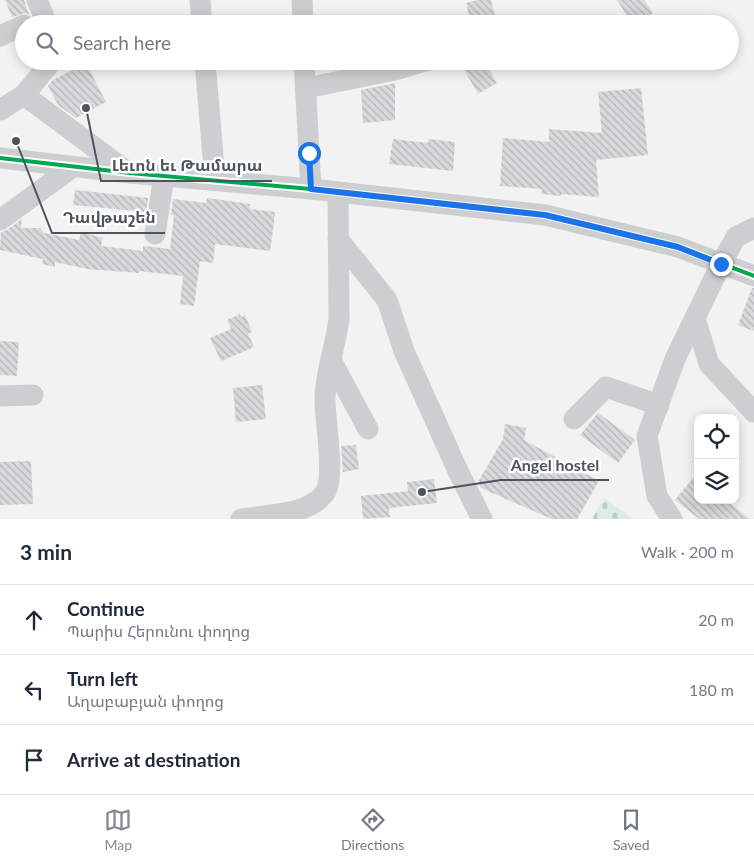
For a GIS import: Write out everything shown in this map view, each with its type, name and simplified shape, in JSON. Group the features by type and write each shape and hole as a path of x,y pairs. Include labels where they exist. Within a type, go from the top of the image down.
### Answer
{"street":[{"path":"200,0 201,15"},
{"path":"302,0 303,15"},
{"path":"0,36 15,28"},
{"path":"0,110 24,95 45,70"},
{"path":"206,70 215,180"},
{"path":"305,70 311,189"},
{"path":"306,88 395,70"},
{"path":"24,95 130,173"},
{"path":"0,158 130,173 311,189 545,215 678,247 754,276"},
{"path":"0,220 73,167"},
{"path":"155,234 164,176"},
{"path":"242,519 299,510 313,511 326,492 330,475 325,383 332,362 339,318 338,192"},
{"path":"672,519 657,496 647,436 675,359 721,264 736,237 754,228"},
{"path":"338,239 387,300 404,351 458,471 482,519"},
{"path":"695,318 708,364 754,412"},
{"path":"332,362 368,429"},
{"path":"574,419 606,387 658,405"},
{"path":"0,396 33,395"}],"green space":[{"path":"604,498 633,519 592,519"}],"building":[{"path":"5,0 24,0 29,14 25,13 12,17"},
{"path":"478,0 491,0 495,15 469,15 466,3"},
{"path":"617,0 644,0 653,13 650,15 626,15"},
{"path":"72,70 90,70 106,102 76,118 58,105 48,86 53,80"},
{"path":"464,70 489,70 497,83 478,94"},
{"path":"395,83 395,120 363,123 361,90"},
{"path":"641,88 648,155 596,160 599,197 541,194 542,189 500,186 503,138 549,142 549,129 602,133 598,92"},
{"path":"393,139 428,143 429,139 455,142 453,171 389,164"},
{"path":"75,190 148,198 146,212 73,205"},
{"path":"207,198 250,204 250,209 275,212 273,231 270,251 215,244 213,263 200,261 194,306 180,304 183,276 139,271 139,273 87,269 55,262 55,267 42,264 43,259 0,250 1,232 22,219 21,228 40,228 44,233 79,240 81,232 103,238 101,246 143,251 143,246 170,249 174,215 171,215 173,199 206,203"},
{"path":"752,288 754,288 754,331 738,325"},
{"path":"240,314 241,317 245,315 252,332 248,334 254,347 221,361 210,338 231,329 227,320"},
{"path":"0,341 19,342 17,376 0,375"},
{"path":"262,385 266,419 236,422 233,388"},
{"path":"598,413 635,440 618,463 580,435"},
{"path":"505,424 526,428 524,440 599,481 577,519 552,519 481,488 478,482 503,439"},
{"path":"356,445 359,469 343,472 341,446"},
{"path":"31,461 33,504 0,505 0,462"},
{"path":"694,477 694,504 731,504 750,519 699,519 675,500"},
{"path":"434,479 437,503 389,508 390,517 363,519 361,496 408,491 407,482"}],"transit line":[{"path":"0,158 130,173 311,189 545,215 678,247 754,276"}],"place":[{"name":"Լեւոն եւ Թամարա","path":"86,108"},
{"name":"Դավթաշեն","path":"16,141"},
{"name":"Angel hostel","path":"422,492"}],"route":[{"path":"309,153 311,189 545,215 678,247 721,264"}]}
